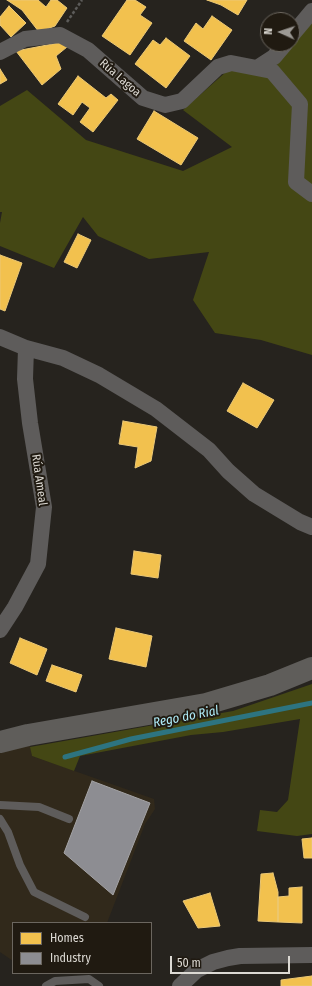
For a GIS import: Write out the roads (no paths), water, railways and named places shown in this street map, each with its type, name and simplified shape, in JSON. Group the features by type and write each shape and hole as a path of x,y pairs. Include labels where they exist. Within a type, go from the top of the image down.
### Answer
{"main road":[{"path":"0,740 206,704 270,685 312,668"}],"street":[{"path":"300,25 312,11"},
{"name":"Rúa Lagoa","path":"0,52 26,39 60,35 88,50 143,98 166,105 182,101 218,67 231,63 272,71 300,104 296,182 312,194"},
{"path":"257,68 274,58 279,52"},
{"path":"0,337 26,348 63,358 99,374 156,409 209,450 228,471 254,494 300,522 312,527"},
{"name":"Rúa Ameal","path":"0,630 15,607 38,564 44,507 30,423 25,379 26,348"},
{"path":"180,986 198,970 212,962 228,958 247,955 312,954"}],"lane":[{"path":"0,805 39,807 69,819"},
{"path":"0,819 8,832 20,865 34,892 85,917"},
{"path":"46,986 55,981 89,979 99,986"}],"waterway":[{"name":"Rego do Rial","path":"65,757 131,739 312,703"}]}
